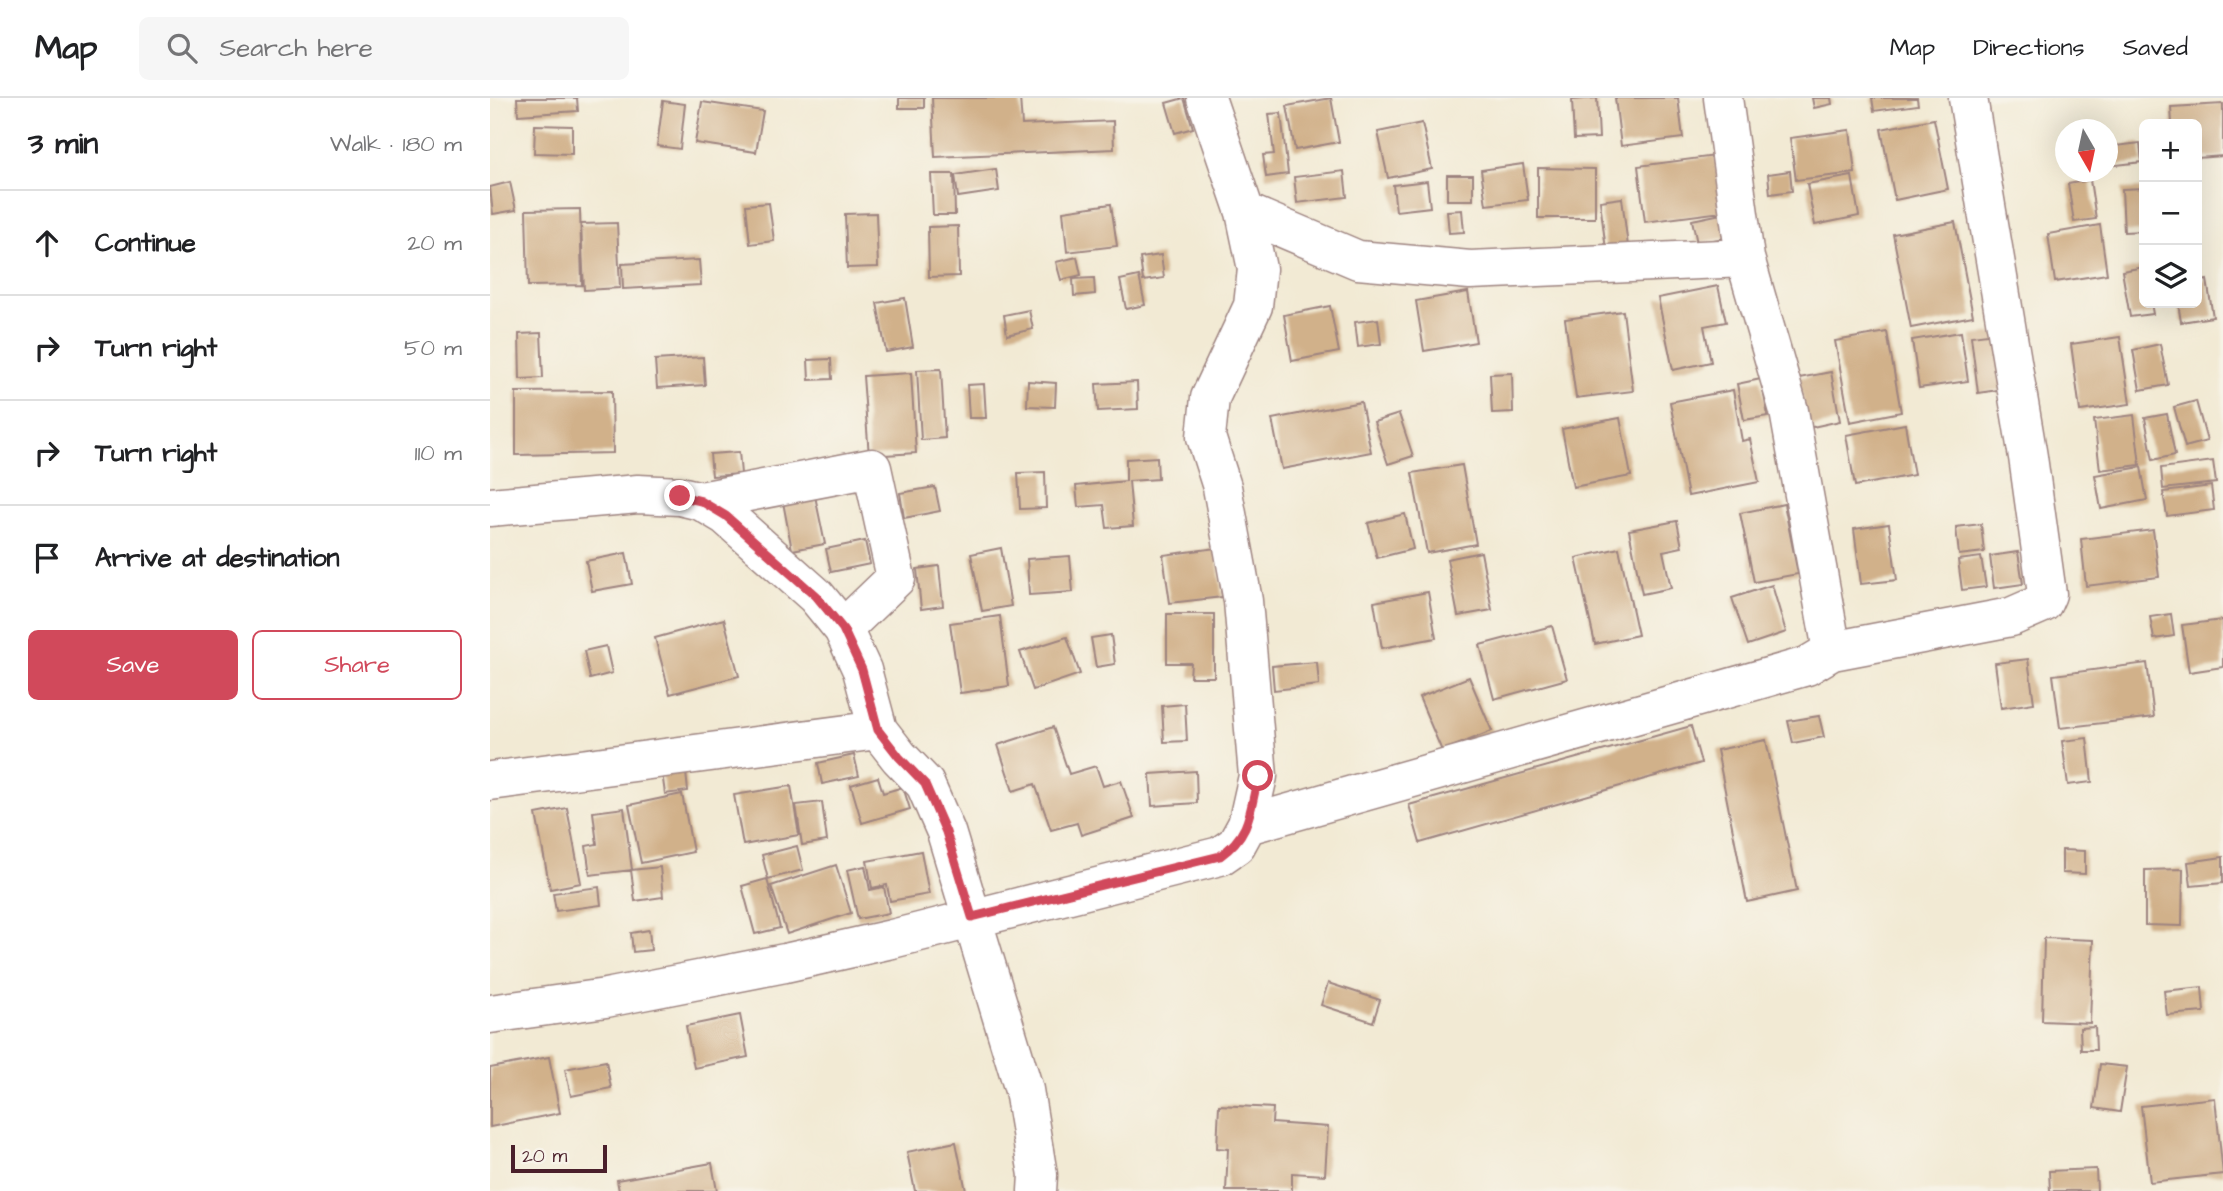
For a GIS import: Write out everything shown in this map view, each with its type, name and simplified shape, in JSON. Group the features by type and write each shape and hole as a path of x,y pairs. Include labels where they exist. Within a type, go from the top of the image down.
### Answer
{"street":[{"path":"490,1014 606,998 892,939 1220,856 1236,845 1247,825 1258,776 1244,601 1222,487 1206,437 1210,398 1253,306 1257,269 1245,212 1206,98"},
{"path":"1723,98 1745,258 1789,411 1832,651"},
{"path":"1247,825 1807,666 1832,651 2011,617 2042,603 2047,594 2028,457 1968,98"},
{"path":"1245,212 1358,260 1470,271 1745,258"},
{"path":"701,501 872,468 896,578 843,629"},
{"path":"490,507 638,494 680,496 701,501 726,516 816,596 843,629 862,670 878,730 925,784 946,832 1024,1090 1038,1175 1037,1191"},
{"path":"490,781 878,730"}],"building":[{"path":"517,98 577,98 578,111 518,115"},
{"path":"899,98 924,98 924,108 899,108"},
{"path":"932,98 1020,98 1022,125 1113,121 1114,149 935,157"},
{"path":"1184,98 1193,128 1175,133 1166,103"},
{"path":"1331,98 1339,142 1295,150 1287,106"},
{"path":"1597,98 1599,138 1574,139 1572,100"},
{"path":"1615,98 1678,98 1683,138 1621,146"},
{"path":"1812,98 1831,98 1832,104 1814,108"},
{"path":"1872,98 1917,98 1918,105 1874,111"},
{"path":"663,101 685,104 680,149 657,146"},
{"path":"702,102 763,111 756,152 695,143"},
{"path":"2223,104 2223,156 2202,158 2202,119 2172,119 2171,107"},
{"path":"1281,113 1288,174 1266,177 1263,155 1274,154 1269,114"},
{"path":"1934,119 1948,189 1895,200 1881,129"},
{"path":"1422,123 1432,169 1388,178 1378,132"},
{"path":"535,125 572,126 572,154 534,153"},
{"path":"1850,130 1855,173 1796,180 1790,138"},
{"path":"2139,143 2139,162 2118,165 2118,146"},
{"path":"1715,156 1722,212 1645,222 1638,166"},
{"path":"1523,164 1528,200 1486,205 1481,170"},
{"path":"1538,168 1595,169 1595,218 1538,218"},
{"path":"996,169 999,191 958,197 955,175"},
{"path":"1344,171 1347,197 1297,203 1294,177"},
{"path":"1790,171 1792,191 1770,194 1768,174"},
{"path":"931,174 954,174 955,215 933,215"},
{"path":"1447,175 1473,175 1473,200 1447,200"},
{"path":"1852,176 1859,216 1815,225 1807,184"},
{"path":"1427,181 1430,207 1396,211 1393,185"},
{"path":"510,182 516,210 493,214 490,187"},
{"path":"2090,182 2096,219 2074,222 2068,184"},
{"path":"2139,188 2139,231 2124,232 2122,189"},
{"path":"1622,198 1629,255 1607,258 1600,201"},
{"path":"769,203 774,241 750,244 746,205"},
{"path":"1111,204 1117,246 1067,252 1063,211"},
{"path":"580,209 582,285 528,286 526,210"},
{"path":"1462,210 1464,232 1449,233 1447,211"},
{"path":"1736,211 1741,235 1697,243 1692,220"},
{"path":"876,213 878,267 847,268 845,214"},
{"path":"1955,222 1973,316 1911,328 1893,234"},
{"path":"617,223 620,288 584,290 581,224"},
{"path":"2100,225 2107,274 2055,282 2048,234"},
{"path":"958,226 959,276 929,277 928,227"},
{"path":"1161,255 1164,278 1143,281 1140,258"},
{"path":"1077,257 1081,275 1061,280 1056,262"},
{"path":"699,260 701,285 623,289 622,264"},
{"path":"2139,268 2139,308 2152,308 2153,314 2130,317 2122,271"},
{"path":"1139,276 1145,305 1126,309 1120,280"},
{"path":"1094,278 1095,294 1074,296 1073,279"},
{"path":"2207,280 2213,317 2181,322 2179,308 2202,308 2202,281"},
{"path":"1718,286 1726,322 1704,326 1711,362 1673,370 1658,298"},
{"path":"1468,292 1476,342 1424,351 1416,301"},
{"path":"905,298 913,347 886,352 877,303"},
{"path":"1330,306 1339,352 1292,361 1284,315"},
{"path":"1029,310 1033,329 1007,335 1004,315"},
{"path":"1623,311 1633,391 1576,398 1565,319"},
{"path":"1378,319 1381,344 1358,347 1355,322"},
{"path":"1887,332 1901,412 1850,422 1835,341"},
{"path":"1961,332 1968,381 1919,388 1912,340"},
{"path":"2003,332 2011,388 1978,393 1971,336"},
{"path":"541,333 543,378 520,379 519,334"},
{"path":"2120,337 2130,404 2080,411 2071,344"},
{"path":"2160,344 2168,385 2140,390 2133,350"},
{"path":"703,357 705,385 657,388 655,360"},
{"path":"831,359 832,379 809,380 808,360"},
{"path":"941,369 945,438 921,440 917,370"},
{"path":"1831,372 1840,421 1808,428 1799,378"},
{"path":"911,373 916,453 869,456 863,376"},
{"path":"1512,373 1513,412 1492,413 1490,374"},
{"path":"1761,379 1768,416 1744,420 1737,384"},
{"path":"1028,381 1056,383 1055,407 1027,406"},
{"path":"1137,382 1138,409 1098,411 1096,384"},
{"path":"984,384 986,418 969,418 967,385"},
{"path":"1733,390 1742,441 1750,439 1759,482 1688,496 1670,402"},
{"path":"612,391 613,453 516,455 516,392"},
{"path":"2196,401 2207,441 2185,447 2174,407"},
{"path":"1361,402 1371,452 1282,469 1272,419"},
{"path":"1399,414 1413,456 1388,464 1374,422"},
{"path":"2167,414 2175,455 2153,460 2145,418"},
{"path":"2134,415 2140,465 2100,470 2094,420"},
{"path":"1620,418 1631,476 1573,487 1562,429"},
{"path":"1905,424 1914,475 1855,486 1846,435"},
{"path":"739,452 741,474 712,476 710,454"},
{"path":"1157,457 1158,479 1129,481 1133,526 1107,528 1104,505 1078,507 1076,486 1126,481 1126,459"},
{"path":"2213,461 2216,483 2163,489 2161,468"},
{"path":"1462,465 1476,544 1427,553 1412,473"},
{"path":"2141,467 2147,500 2101,509 2095,475"},
{"path":"1045,472 1046,508 1020,509 1018,473"},
{"path":"2211,486 2214,510 2167,516 2163,492"},
{"path":"935,487 940,511 904,518 900,493"},
{"path":"815,496 825,544 792,550 783,502"},
{"path":"1784,504 1798,574 1754,582 1740,513"},
{"path":"1405,514 1413,549 1377,558 1368,523"},
{"path":"1677,521 1682,547 1663,551 1671,588 1642,594 1629,530"},
{"path":"1889,524 1897,580 1861,584 1854,529"},
{"path":"1981,524 1984,552 1959,555 1956,527"},
{"path":"2153,530 2159,577 2086,586 2081,539"},
{"path":"865,541 870,564 831,572 826,549"},
{"path":"1001,548 1011,606 982,611 971,554"},
{"path":"1216,548 1222,597 1170,603 1163,555"},
{"path":"1619,548 1638,635 1595,644 1576,558"},
{"path":"1481,552 1492,610 1458,616 1447,559"},
{"path":"2018,552 2023,584 1994,588 1990,556"},
{"path":"626,553 632,584 592,591 586,561"},
{"path":"1070,556 1073,592 1029,595 1027,559"},
{"path":"1981,557 1986,587 1962,590 1958,560"},
{"path":"939,566 943,606 921,609 917,569"},
{"path":"1772,585 1786,632 1748,645 1732,598"},
{"path":"1428,592 1436,638 1382,648 1374,602"},
{"path":"1167,614 1214,614 1214,677 1190,677 1191,663 1167,663"},
{"path":"2171,614 2174,636 2154,639 2150,617"},
{"path":"1000,616 1009,686 960,693 950,623"},
{"path":"724,619 739,676 670,694 655,638"},
{"path":"2223,620 2223,667 2189,672 2182,625"},
{"path":"1552,626 1567,679 1494,699 1480,645"},
{"path":"1111,635 1115,664 1096,667 1091,638"},
{"path":"1067,637 1080,674 1033,690 1020,652"},
{"path":"606,646 612,673 590,679 584,651"},
{"path":"2028,659 2034,703 2001,708 1995,663"},
{"path":"1317,662 1319,685 1274,690 1272,666"},
{"path":"2147,663 2154,717 2060,728 2053,675"},
{"path":"1469,677 1492,731 1442,751 1419,697"},
{"path":"1185,704 1187,741 1164,742 1162,706"},
{"path":"1819,716 1824,737 1793,743 1788,721"},
{"path":"1691,726 1701,763 1420,843 1409,805"},
{"path":"1053,727 1069,774 1096,766 1103,786 1121,781 1134,818 1081,835 1077,823 1051,830 1035,784 1013,791 998,745"},
{"path":"2087,738 2092,782 2068,785 2062,741"},
{"path":"1766,740 1797,891 1747,902 1717,750"},
{"path":"684,755 688,791 665,794 660,758"},
{"path":"854,755 859,776 822,784 818,763"},
{"path":"1196,771 1197,803 1152,806 1150,774"},
{"path":"878,777 883,793 903,787 910,809 862,823 851,785"},
{"path":"791,786 799,835 743,845 734,795"},
{"path":"682,794 693,852 641,863 629,805"},
{"path":"822,802 827,841 802,845 796,805"},
{"path":"567,808 581,883 550,889 536,814"},
{"path":"624,808 632,870 590,875 586,846 597,844 593,812"},
{"path":"797,846 803,870 768,879 762,855"},
{"path":"2062,850 2085,851 2085,874 2062,873"},
{"path":"921,851 929,894 890,901 887,885 872,888 867,861"},
{"path":"2223,857 2223,883 2191,886 2188,862"},
{"path":"836,865 851,913 787,934 771,886"},
{"path":"865,866 870,890 884,887 889,913 858,919 847,870"},
{"path":"660,867 663,897 635,901 631,870"},
{"path":"2183,869 2182,926 2145,925 2145,870"},
{"path":"767,879 780,928 755,934 742,886"},
{"path":"599,887 601,905 556,911 553,893"},
{"path":"649,930 651,950 633,952 631,933"},
{"path":"2044,938 2093,940 2090,1023 2042,1021"},
{"path":"1328,983 1380,1000 1373,1022 1321,1005"},
{"path":"2202,987 2204,1012 2167,1015 2164,991"},
{"path":"740,1015 748,1057 694,1068 686,1026"},
{"path":"2095,1027 2096,1050 2081,1050 2080,1028"},
{"path":"549,1057 560,1113 490,1127 490,1068"},
{"path":"606,1061 611,1088 571,1096 565,1069"},
{"path":"2100,1064 2127,1067 2120,1112 2094,1108"},
{"path":"2215,1098 2223,1174 2150,1182 2141,1106"},
{"path":"1219,1105 1273,1108 1272,1123 1328,1127 1325,1175 1292,1173 1292,1191 1226,1191 1228,1149 1217,1148"},
{"path":"956,1142 966,1191 915,1191 907,1152"},
{"path":"712,1163 717,1191 619,1191 617,1180"},
{"path":"2096,1169 2097,1191 2050,1191 2049,1171"}],"route":[{"path":"680,496 701,501 726,516 816,596 843,629 862,670 878,730 925,784 946,832 972,917 1220,856 1236,845 1247,825 1258,776"}]}
